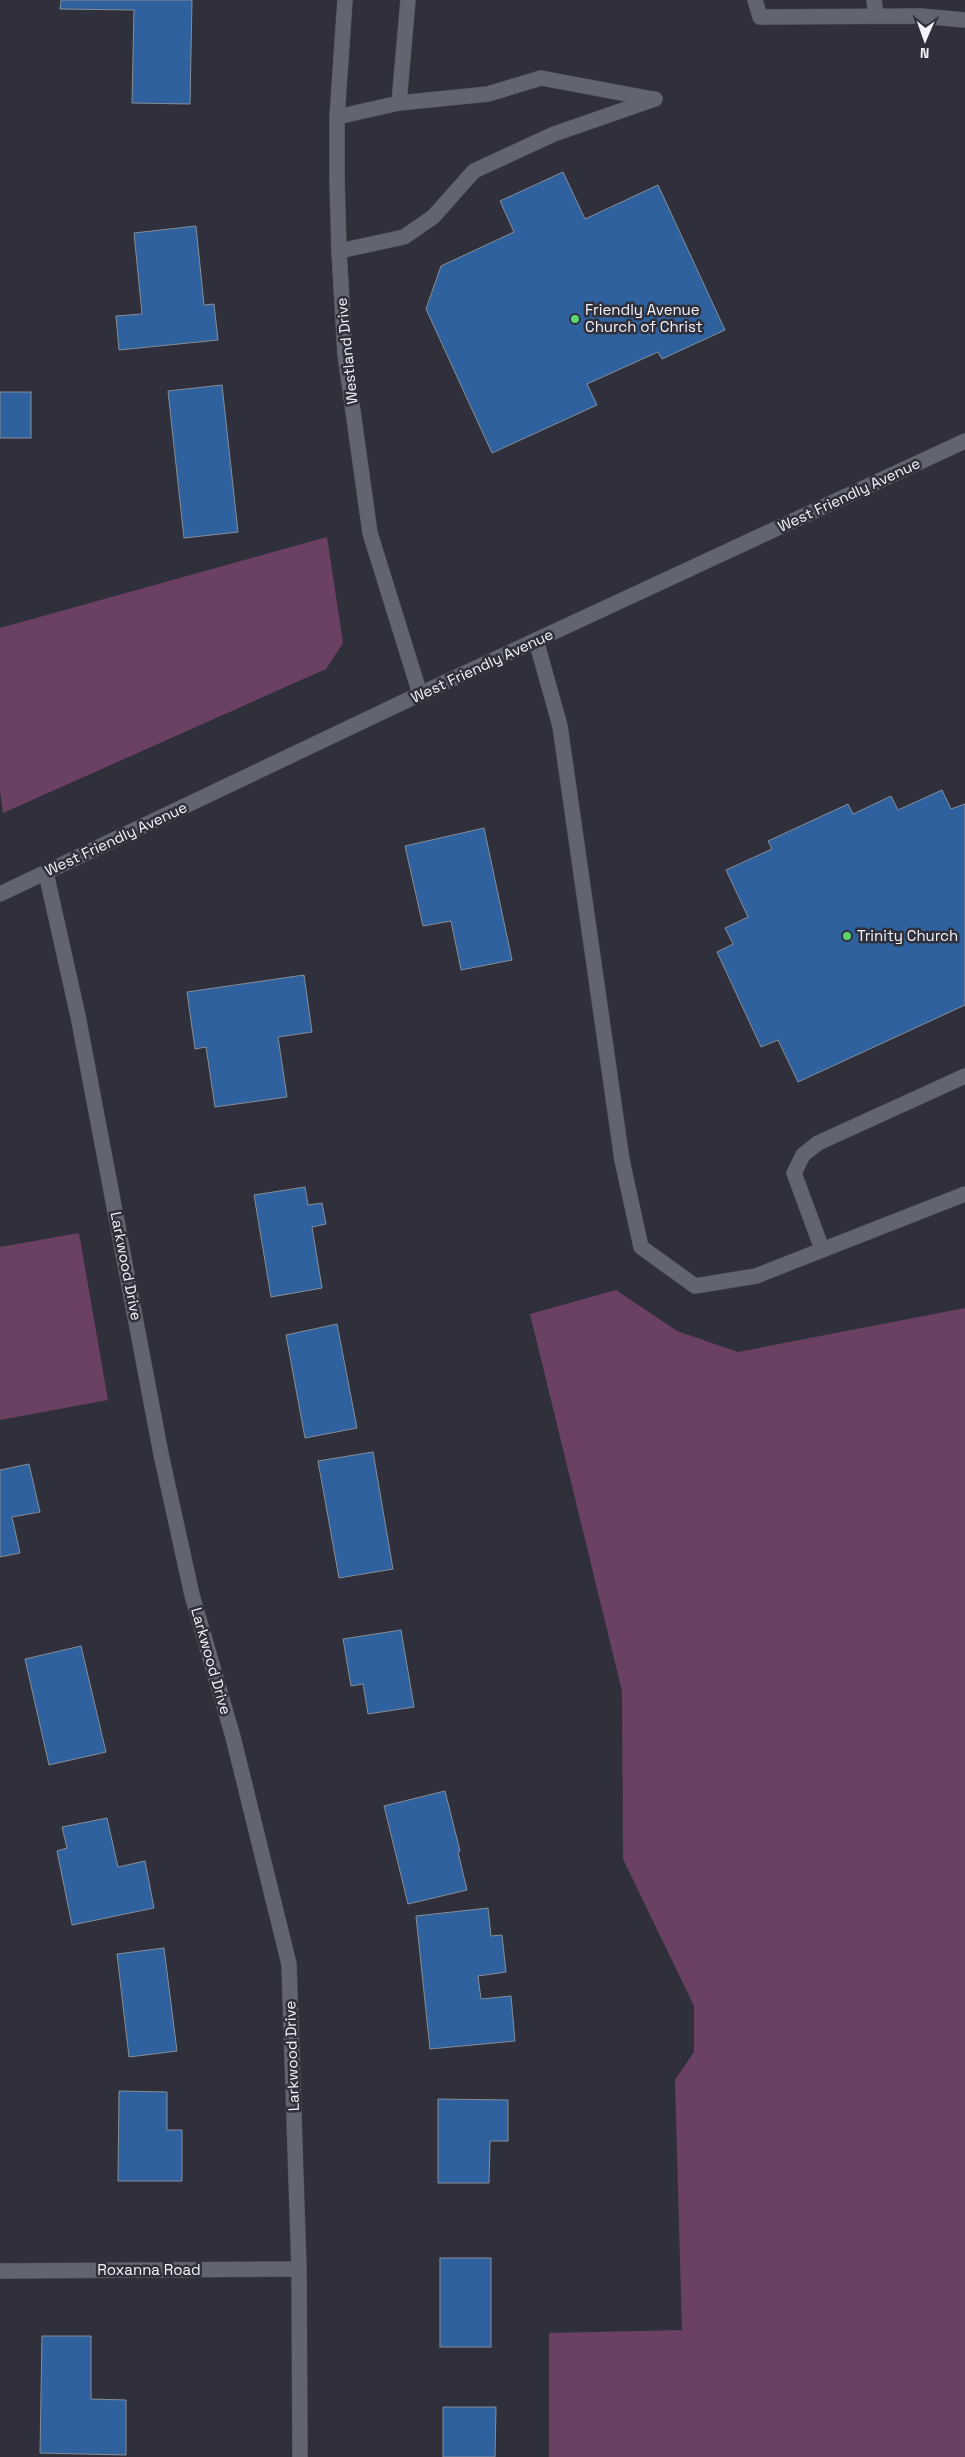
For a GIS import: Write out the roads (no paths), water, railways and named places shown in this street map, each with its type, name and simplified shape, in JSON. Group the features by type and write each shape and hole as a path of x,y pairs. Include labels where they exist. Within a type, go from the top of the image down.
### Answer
{"street":[{"name":"Westland Drive","path":"345,0 337,117 338,251 345,354 370,533 420,694"},
{"path":"398,103 408,0"},
{"path":"755,0 760,17 921,16 965,20"},
{"path":"874,0 876,16"},
{"path":"337,117 398,103 488,94 541,78 654,99 554,134 474,171 433,216 404,237 338,251"},
{"name":"West Friendly Avenue","path":"0,894 420,694 965,441"},
{"path":"536,640 560,726 622,1160 641,1247 695,1286 756,1276 965,1194"},
{"name":"Larkwood Drive","path":"46,873 78,1016 162,1454 190,1586 233,1737 290,1964 299,2269 300,2457"},
{"path":"822,1249 794,1173 803,1155 818,1143 965,1076"},
{"name":"Roxanna Road","path":"0,2271 299,2269"}],"place":[{"name":"Friendly Avenue Church of Christ","path":"575,319"},
{"name":"Trinity Church","path":"847,936"}]}
